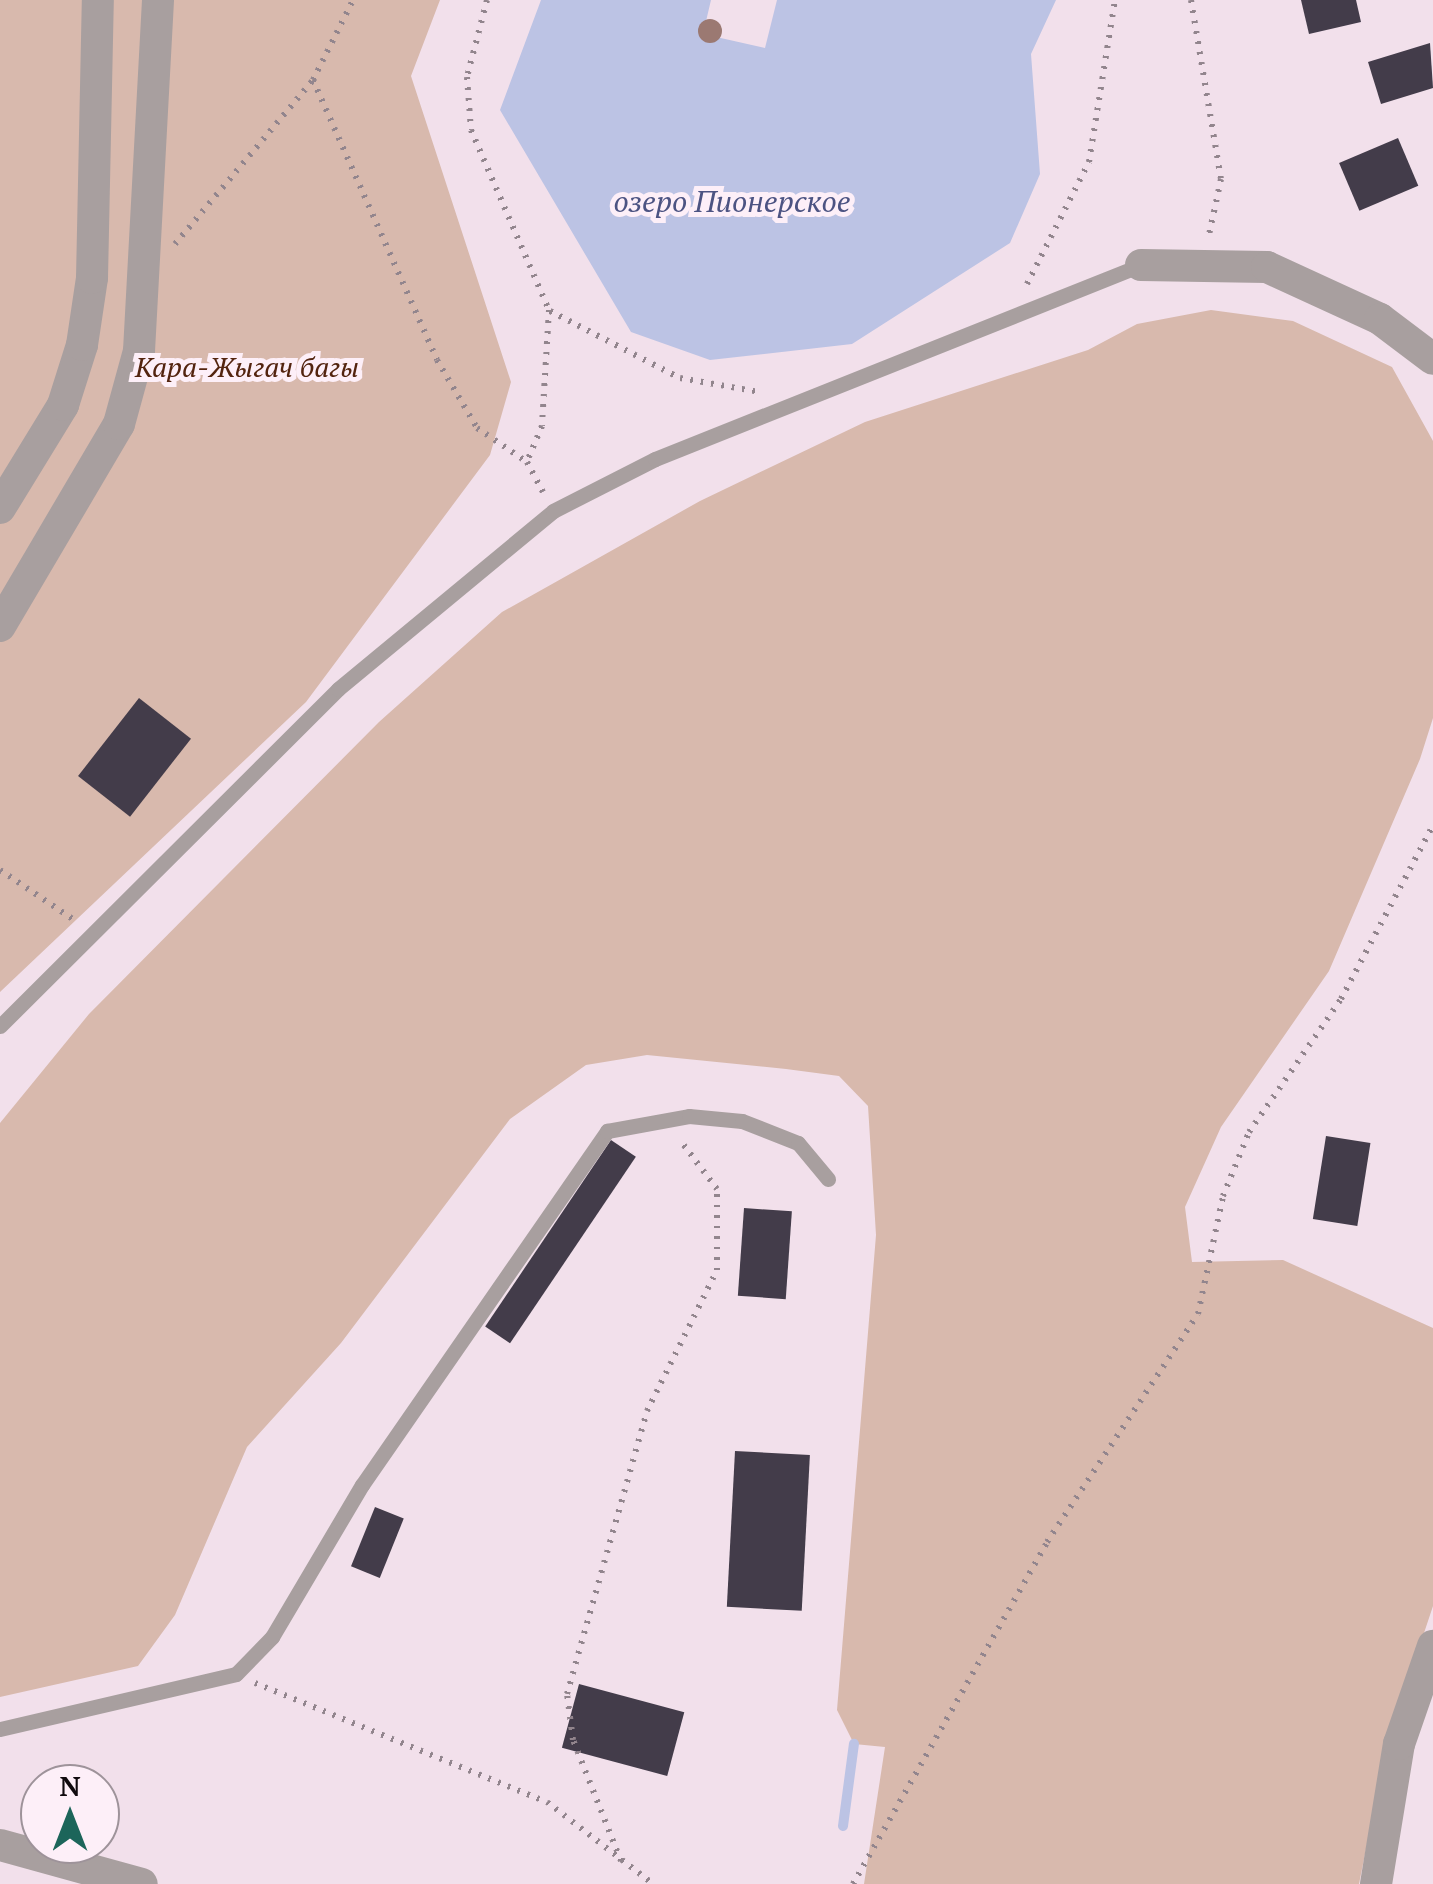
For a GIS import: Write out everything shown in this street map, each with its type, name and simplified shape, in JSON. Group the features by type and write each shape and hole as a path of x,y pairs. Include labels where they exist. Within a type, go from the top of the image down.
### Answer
{"street":[{"path":"0,508 63,405 82,346 92,278 98,0"},
{"path":"2,618 119,424 148,276 158,0"},
{"path":"1141,265 1202,261 1267,267 1380,318 1433,359"},
{"path":"1376,1884 1423,1702 1433,1646"},
{"path":"0,1845 142,1884"}],"lane":[{"path":"0,1026 338,689 553,511 1004,318 1141,265"},
{"path":"0,1728 236,1674 272,1637 579,1159 607,1130 633,1122 742,1122 798,1144 828,1180"}],"path":[{"path":"148,276 314,80 353,0"},
{"path":"487,0 466,77 471,130 548,310 542,426 527,462"},
{"path":"1004,318 1056,240 1089,162 1114,0"},
{"path":"1191,0 1221,179 1202,261"},
{"path":"314,80 436,360 477,428 527,462 553,511"},
{"path":"548,310 680,378 808,400"},
{"path":"854,1884 1047,1542 1198,1314 1223,1196 1249,1132 1350,984 1433,825"},
{"path":"0,870 91,932"},
{"path":"621,1862 573,1740 567,1694 647,1411 704,1309 723,1230 717,1189 699,1158 672,1133 633,1122"},
{"path":"236,1674 547,1802 653,1884"}],"green space":[{"name":"Кара-Жыгач багы","path":"0,0 440,0 411,76 511,382 490,455 306,702 0,992"},
{"path":"1211,310 1293,321 1392,367 1433,441 1433,718 1420,759 1329,971 1221,1127 1185,1207 1192,1262 1283,1260 1433,1328 1433,1606 1387,1744 1359,1884 864,1884 885,1747 854,1744 837,1710 876,1235 868,1106 839,1076 647,1055 586,1065 510,1119 341,1343 247,1447 175,1615 138,1666 0,1697 0,1123 89,1014 379,722 502,612 700,501 865,422 1088,350 1137,324"}],"water":[{"name":"озеро Пионерское","path":"541,0 711,0 703,34 765,48 777,0 1056,0 1031,54 1040,174 1010,243 852,344 710,360 631,332 500,110"}],"building":[{"path":"1301,0 1356,0 1361,22 1309,34"},
{"path":"1430,43 1433,88 1381,104 1368,62"},
{"path":"1398,138 1418,186 1359,211 1339,163"},
{"path":"139,698 191,739 130,817 78,776"},
{"path":"1326,1136 1370,1143 1357,1226 1313,1219"},
{"path":"611,1140 636,1157 510,1343 485,1327"},
{"path":"744,1208 792,1211 786,1299 738,1296"},
{"path":"735,1451 810,1455 802,1611 727,1607"},
{"path":"375,1507 404,1519 380,1578 351,1566"},
{"path":"579,1684 684,1712 667,1776 562,1748"}],"waterway":[{"path":"843,1826 854,1744"}]}
